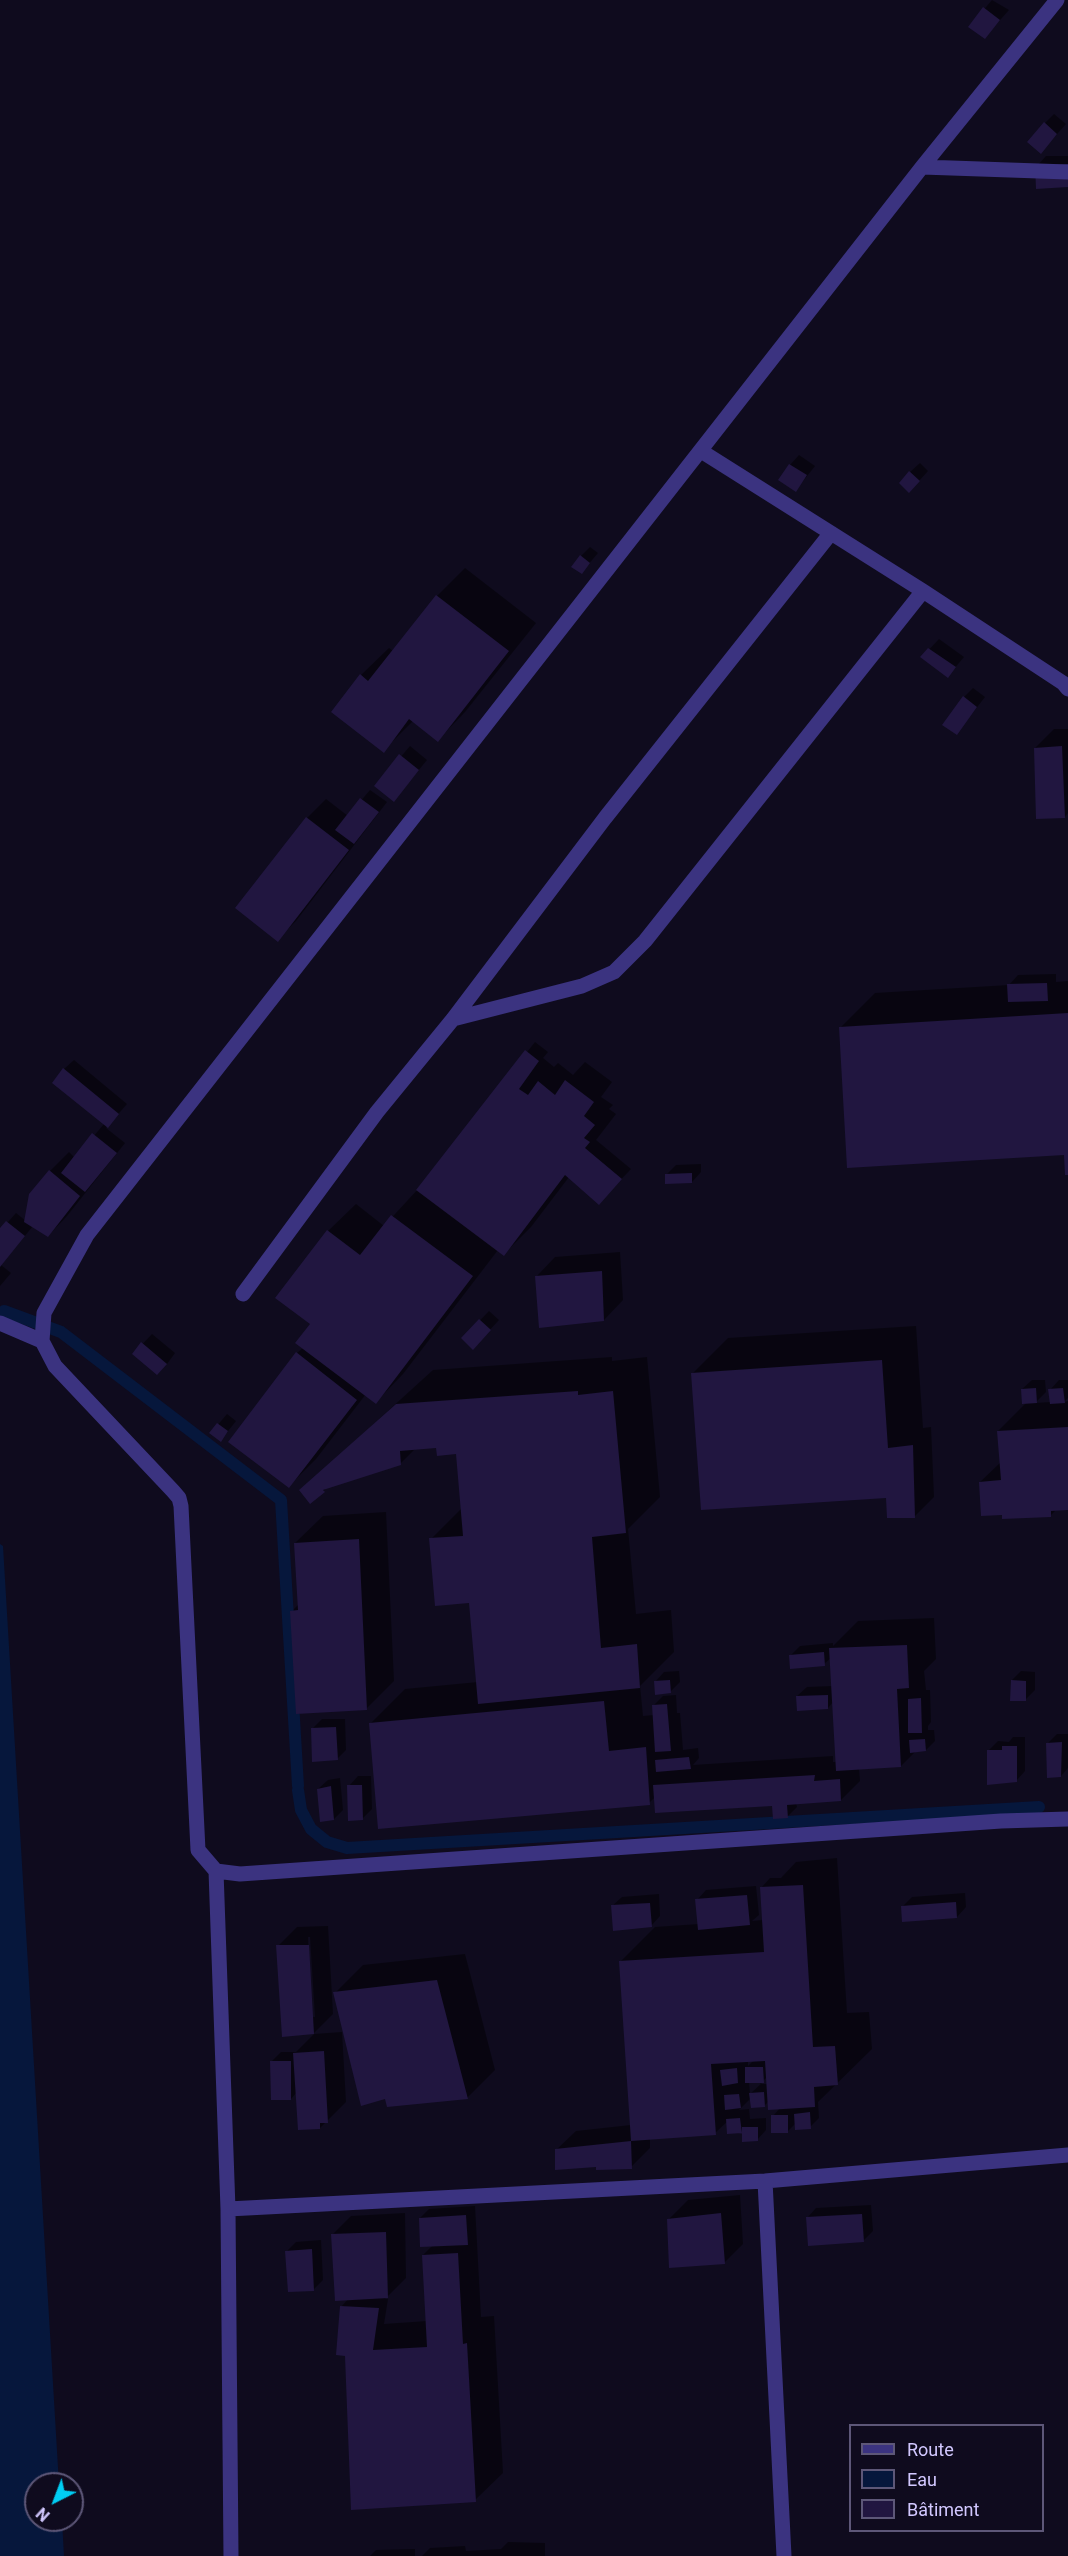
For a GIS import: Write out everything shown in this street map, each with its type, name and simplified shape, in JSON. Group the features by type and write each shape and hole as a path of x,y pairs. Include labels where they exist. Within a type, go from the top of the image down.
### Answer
{"street":[{"path":"231,2556 228,2209 216,1871 198,1850 179,1498 55,1366 42,1341 44,1313 87,1235 922,167 1057,0"},
{"path":"922,167 1068,172"},
{"path":"701,451 923,591 1063,683 1068,689"},
{"path":"243,1294 377,1112 453,1019 612,809 831,533"},
{"path":"453,1019 582,986 614,972 645,941 923,591"},
{"path":"0,1323 42,1341"},
{"path":"216,1871 240,1874 989,1822 1068,1819"},
{"path":"228,2209 765,2181 1068,2155"},
{"path":"765,2181 784,2556"}],"water":[{"path":"0,1544 3,1546 58,2472 24,2472 24,2532 63,2532 64,2556 0,2556"}],"building":[{"path":"983,7 1000,20 985,39 968,27"},
{"path":"1044,122 1057,134 1041,154 1027,142"},
{"path":"1068,164 1068,187 1036,189 1035,165"},
{"path":"789,464 807,475 796,492 778,480"},
{"path":"909,471 920,481 909,493 899,483"},
{"path":"580,555 590,563 582,574 571,567"},
{"path":"436,595 509,651 438,742 409,719 384,753 331,712 360,674 368,681"},
{"path":"928,648 956,667 948,678 920,657"},
{"path":"963,696 977,707 957,735 942,725"},
{"path":"1062,746 1065,818 1036,819 1034,748"},
{"path":"399,754 419,770 394,802 374,786"},
{"path":"360,798 379,812 354,844 335,830"},
{"path":"306,817 349,850 278,942 235,908"},
{"path":"1047,983 1048,1001 1008,1002 1007,984"},
{"path":"1068,1013 1068,1175 1065,1175 1064,1155 847,1168 839,1027"},
{"path":"525,1050 539,1061 519,1089 528,1095 538,1081 555,1095 565,1080 594,1102 584,1116 595,1125 584,1138 590,1142 585,1148 622,1179 599,1205 565,1175 504,1256 416,1190"},
{"path":"63,1068 119,1114 108,1128 52,1083"},
{"path":"92,1133 117,1153 85,1192 61,1173"},
{"path":"49,1170 80,1196 48,1237 24,1222 29,1194"},
{"path":"692,1173 692,1183 665,1184 665,1174"},
{"path":"391,1215 473,1276 376,1404 295,1343 310,1324 275,1298 327,1230 360,1255"},
{"path":"6,1221 25,1236 0,1267 0,1228"},
{"path":"602,1271 604,1321 539,1328 535,1276"},
{"path":"479,1319 491,1330 473,1350 461,1338"},
{"path":"141,1342 167,1364 157,1375 132,1354"},
{"path":"296,1352 357,1400 289,1488 228,1442"},
{"path":"882,1360 888,1448 913,1445 915,1518 887,1518 886,1498 701,1510 691,1373"},
{"path":"1036,1388 1037,1403 1022,1404 1021,1389"},
{"path":"1063,1388 1065,1403 1050,1404 1048,1389"},
{"path":"578,1391 578,1395 613,1391 626,1533 592,1537 601,1648 637,1644 640,1688 478,1704 469,1603 435,1606 429,1538 463,1536 456,1454 437,1456 436,1448 400,1451 401,1465 323,1490 325,1492 310,1504 299,1490 396,1404"},
{"path":"217,1423 228,1431 221,1442 209,1433"},
{"path":"1068,1427 1068,1510 1051,1511 1051,1517 1002,1519 1002,1515 981,1516 979,1482 1001,1480 997,1431"},
{"path":"359,1539 367,1710 296,1714 290,1611 298,1610 294,1543"},
{"path":"907,1645 909,1688 897,1689 901,1767 836,1771 829,1648"},
{"path":"824,1652 825,1666 790,1669 789,1655"},
{"path":"670,1680 671,1693 655,1695 654,1681"},
{"path":"1011,1680 1026,1681 1026,1701 1010,1701"},
{"path":"828,1695 828,1709 797,1711 796,1696"},
{"path":"921,1698 922,1733 908,1733 908,1699"},
{"path":"604,1701 609,1751 646,1747 650,1805 378,1829 369,1723"},
{"path":"667,1704 671,1751 655,1752 652,1705"},
{"path":"336,1727 338,1760 312,1762 311,1728"},
{"path":"925,1739 926,1751 910,1753 909,1740"},
{"path":"1062,1742 1061,1777 1047,1778 1046,1743"},
{"path":"1002,1746 1017,1746 1017,1782 987,1785 987,1750 1002,1750"},
{"path":"689,1757 691,1769 656,1772 655,1760"},
{"path":"815,1775 814,1781 840,1779 841,1801 787,1805 788,1818 773,1819 772,1806 655,1813 653,1785"},
{"path":"347,1785 362,1785 363,1820 348,1821"},
{"path":"331,1786 334,1820 320,1822 317,1789"},
{"path":"803,1885 813,2047 835,2046 838,2085 814,2087 815,2107 768,2110 765,2061 711,2064 716,2135 631,2141 619,1961 764,1952 760,1887"},
{"path":"747,1895 750,1925 698,1930 695,1899"},
{"path":"956,1902 957,1918 902,1922 901,1906"},
{"path":"650,1903 652,1927 613,1931 611,1905"},
{"path":"276,1945 309,1945 314,2034 282,2037"},
{"path":"437,1980 468,2099 387,2107 385,2099 361,2106 333,1992"},
{"path":"324,2051 328,2123 320,2123 320,2129 298,2130 293,2053"},
{"path":"270,2061 291,2061 291,2100 271,2100"},
{"path":"745,2067 763,2067 764,2083 745,2083"},
{"path":"737,2068 738,2083 722,2086 720,2070"},
{"path":"764,2092 765,2107 751,2108 749,2093"},
{"path":"739,2094 741,2108 725,2110 724,2095"},
{"path":"810,2112 811,2129 795,2130 794,2114"},
{"path":"771,2115 788,2115 788,2133 771,2133"},
{"path":"740,2118 742,2133 727,2134 726,2119"},
{"path":"742,2127 758,2127 758,2141 742,2142"},
{"path":"631,2141 632,2169 596,2170 596,2167 555,2170 555,2149"},
{"path":"721,2213 725,2264 669,2268 667,2219"},
{"path":"862,2214 864,2242 808,2246 806,2217"},
{"path":"466,2215 468,2245 420,2247 419,2218"},
{"path":"386,2232 388,2298 335,2301 331,2234"},
{"path":"312,2249 314,2291 288,2292 285,2251"},
{"path":"458,2253 463,2344 467,2343 476,2502 351,2510 345,2356 336,2355 340,2306 379,2308 373,2350 427,2347 422,2255"}],"waterway":[{"path":"4,1311 61,1332 281,1500 298,1786"},
{"path":"298,1790 301,1810 311,1829 327,1842 347,1848 1039,1807"}]}
